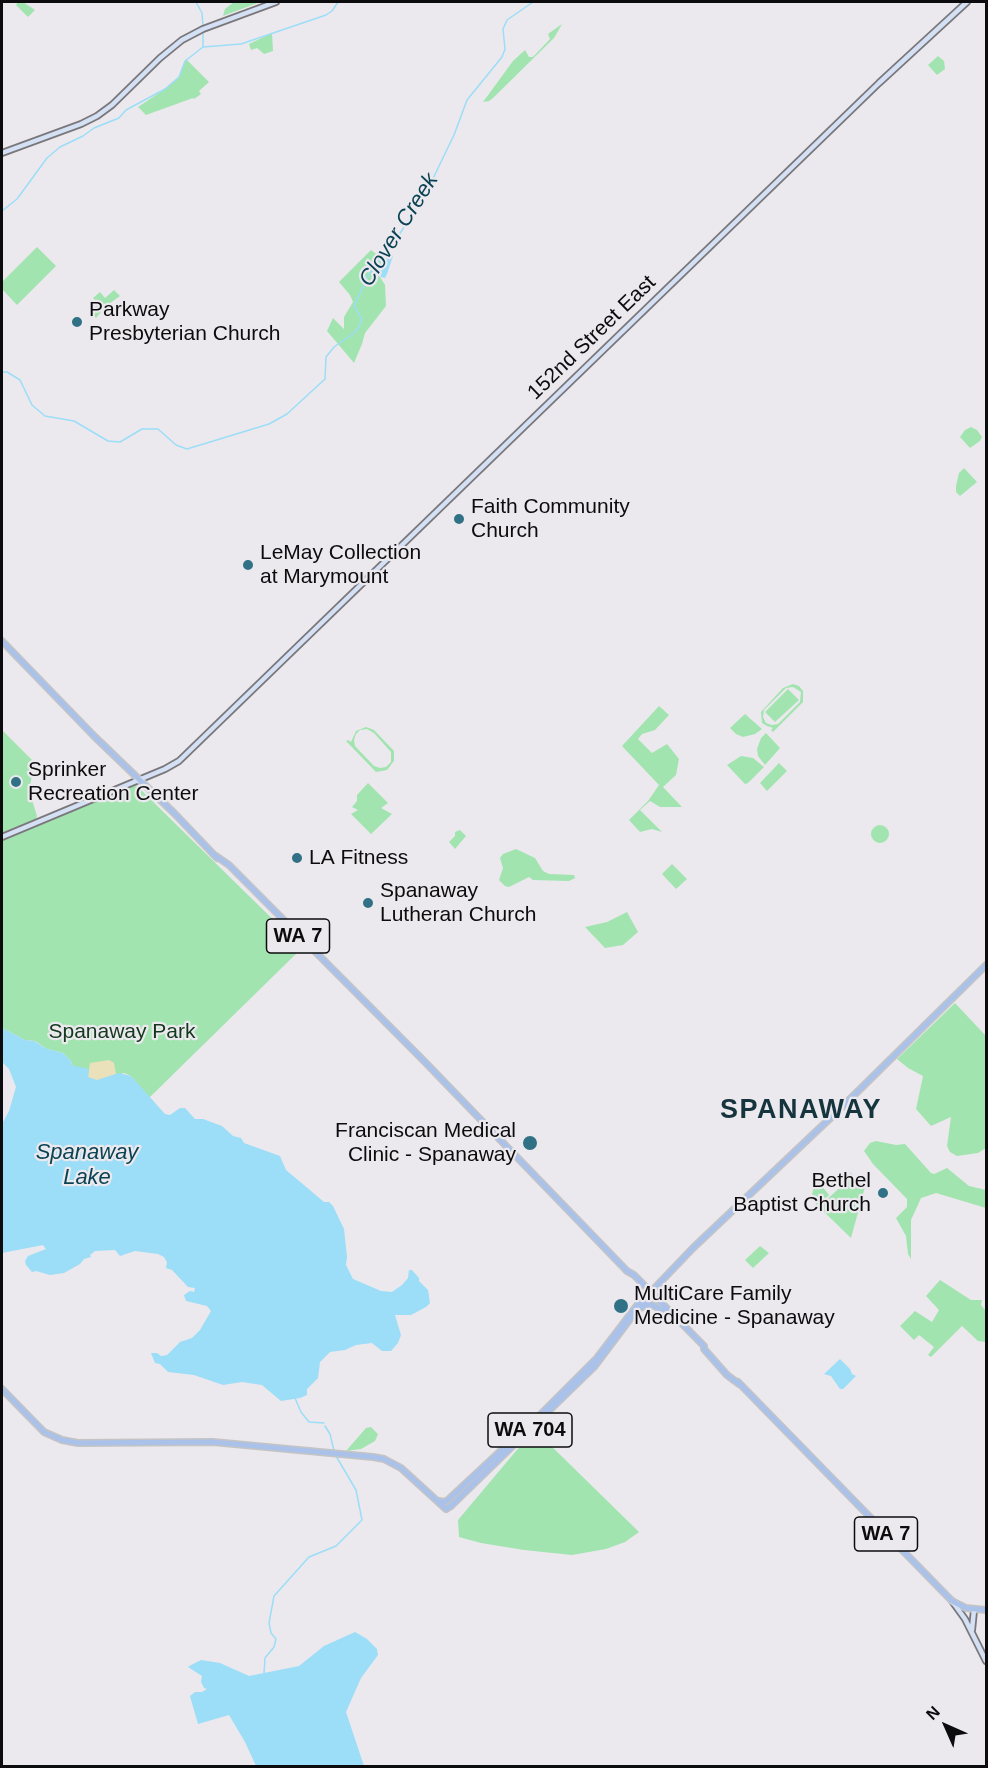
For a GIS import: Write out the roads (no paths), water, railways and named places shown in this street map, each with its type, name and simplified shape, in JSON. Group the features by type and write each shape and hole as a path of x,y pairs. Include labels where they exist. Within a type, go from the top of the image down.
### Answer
{"main road":[{"path":"2,153 97,116 181,41 196,32 276,2"},
{"name":"152nd Street East","path":"2,837 173,765 863,99 967,2"},
{"name":"WA 7","path":"2,641 226,868 229,868 420,1059 631,1274 662,1310 704,1349 811,1457 817,1466 952,1600 974,1610 987,1610"},
{"path":"649,1294 690,1251 987,965"},
{"path":"741,1203 747,1201 815,1137 987,970"},
{"path":"956,999 965,985"},
{"path":"880,1074 888,1061"},
{"path":"864,1089 873,1076"},
{"path":"815,1137 826,1122"},
{"path":"780,1170 795,1152"},
{"name":"WA 7","path":"649,1294 704,1346 704,1349"},
{"name":"WA 704","path":"446,1509 594,1368 649,1294"},
{"name":"WA 704","path":"446,1509 597,1358 633,1309 649,1294"},
{"path":"639,1309 650,1304 662,1310"},
{"path":"2,1389 45,1432 62,1440 78,1443 213,1442 373,1457 384,1459 401,1468 446,1509"},
{"name":"WA 704","path":"438,1500 444,1502 448,1500 522,1433"},
{"name":"WA 7","path":"811,1457 821,1468"},
{"path":"952,1600 970,1624 972,1633 987,1661"},
{"path":"970,1624 974,1610"}],"water":[{"path":"389,253 393,256 385,278 379,274"},
{"name":"Spanaway Lake","path":"2,1028 25,1040 34,1041 47,1049 63,1053 72,1062 71,1065 89,1069 88,1077 97,1080 119,1073 131,1076 165,1114 170,1115 180,1108 185,1108 195,1119 203,1119 222,1126 233,1136 241,1138 244,1143 280,1156 286,1170 324,1202 329,1202 333,1206 344,1229 346,1265 353,1279 381,1291 392,1292 402,1285 408,1278 409,1270 412,1270 428,1290 430,1303 411,1315 395,1315 401,1335 391,1351 382,1351 372,1343 330,1352 320,1362 318,1378 307,1389 307,1395 300,1398 281,1401 262,1385 242,1382 223,1385 194,1375 168,1372 160,1364 155,1363 151,1353 167,1355 180,1342 192,1338 200,1330 211,1311 207,1306 186,1301 184,1295 190,1291 194,1292 195,1288 188,1287 172,1270 166,1268 167,1262 164,1257 135,1251 120,1256 115,1250 95,1251 90,1255 91,1257 84,1259 80,1264 64,1273 50,1275 32,1272 25,1261 28,1256 46,1249 43,1245 2,1253 2,1124 9,1111 16,1087 9,1069 2,1062"},
{"path":"840,1359 856,1376 843,1389 840,1389 831,1376 824,1374"},
{"path":"355,1632 377,1649 378,1655 361,1678 346,1712 364,1766 256,1766 229,1715 198,1724 190,1696 207,1689 201,1682 202,1676 188,1667 191,1665 201,1660 220,1663 249,1676 299,1666 324,1646"}],"waterway":[{"path":"196,2 202,13 203,26"},
{"path":"2,211 17,199 47,158 60,147 94,128 119,118 126,110 165,89 179,77 185,61 203,47 241,44 326,15 338,2"},
{"name":"Clover Creek","path":"2,372 7,372 20,380 32,405 45,416 74,421 108,441 120,442 142,429 158,429 176,445 187,449 269,424 287,414 325,379 326,357 334,347 359,327 362,319 354,306 369,274 397,238 426,193 454,135 467,100 502,57 505,49 503,29 507,20 533,2"},
{"path":"203,31 203,47"},
{"path":"295,1398 301,1412 309,1422 324,1423"},
{"path":"325,1426 330,1434 334,1451"},
{"path":"264,1673 265,1658 274,1647 276,1639 271,1633 269,1623 274,1596 309,1557 336,1546 362,1520 356,1490 336,1456"}],"place":[{"name":"Parkway Presbyterian Church","path":"77,322"},
{"name":"Faith Community Church","path":"459,519"},
{"name":"LeMay Collection at Marymount","path":"248,565"},
{"name":"Sprinker Recreation Center","path":"16,782"},
{"name":"LA Fitness","path":"297,858"},
{"name":"Spanaway Lutheran Church","path":"368,903"},
{"name":"Franciscan Medical Clinic - Spanaway","path":"530,1143"},
{"name":"Bethel Baptist Church","path":"883,1193"},
{"name":"MultiCare Family Medicine - Spanaway","path":"621,1306"}],"district":[{"name":"SPANAWAY","path":"801,1111"}],"park label":[{"name":"Spanaway Park","path":"122,1032"}]}
